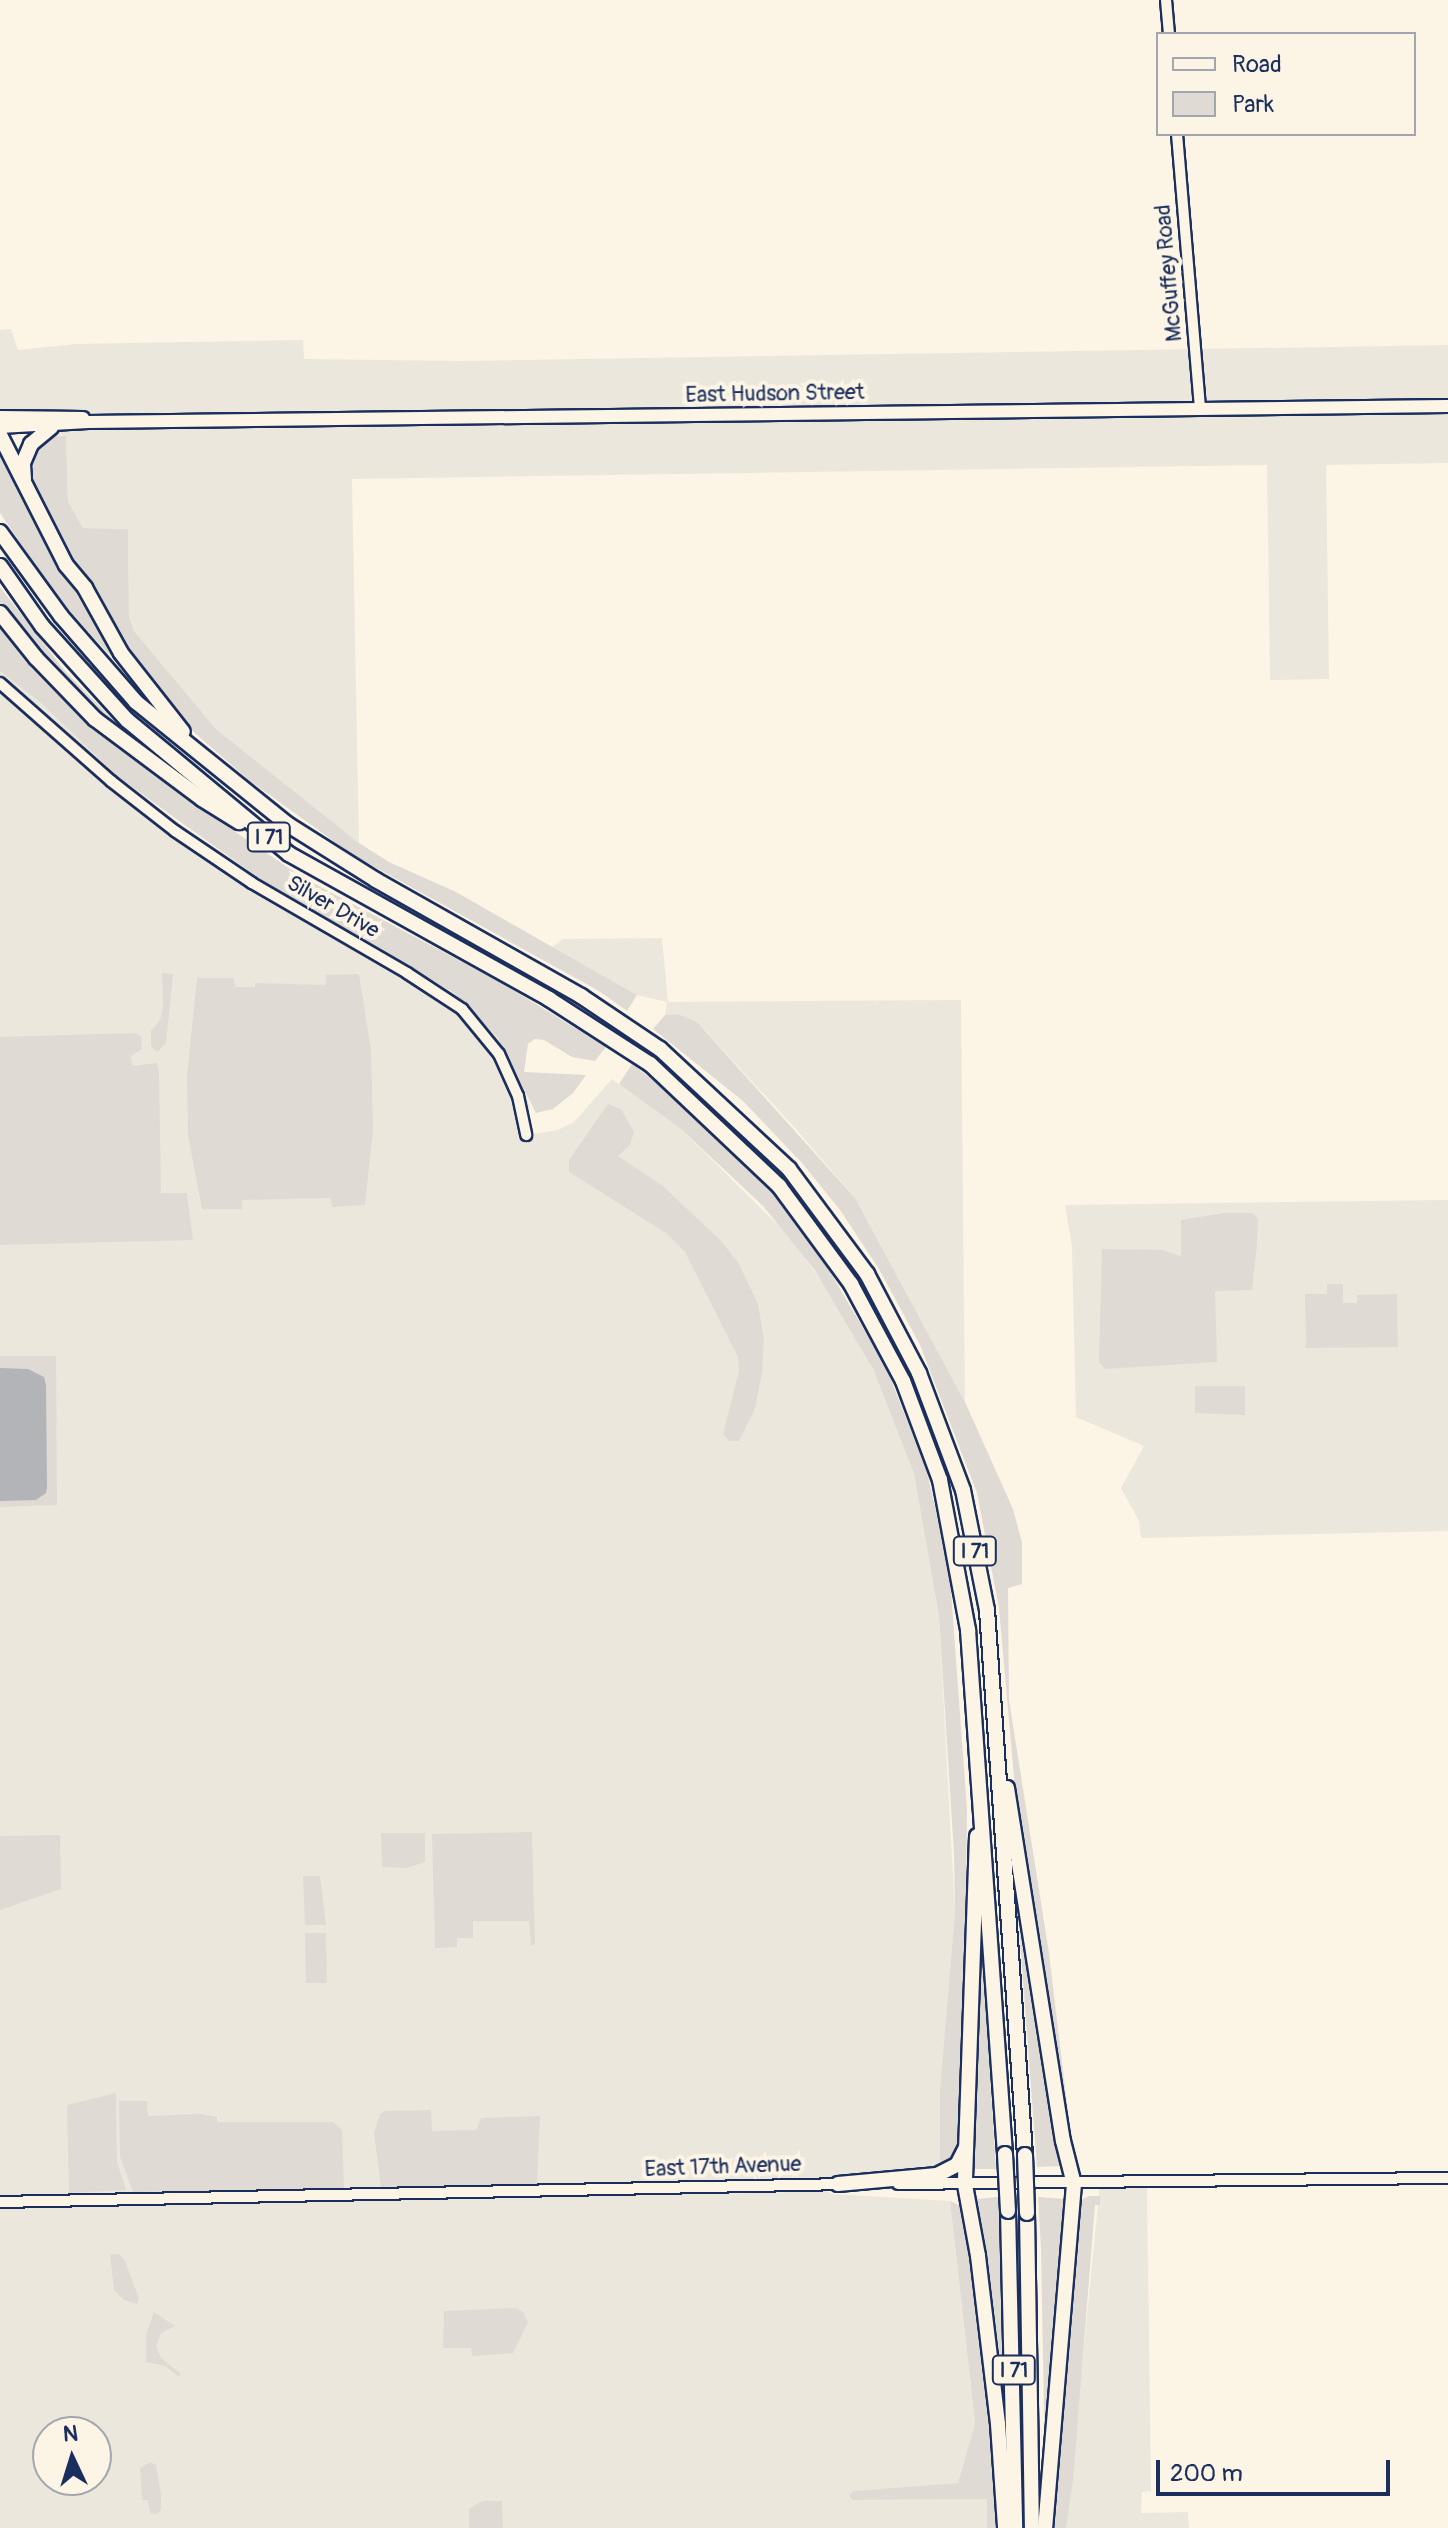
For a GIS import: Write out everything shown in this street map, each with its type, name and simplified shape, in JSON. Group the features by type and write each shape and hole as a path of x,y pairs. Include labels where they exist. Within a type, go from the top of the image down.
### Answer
{"highway":[{"path":"25,483 23,463 31,444 51,427"},
{"path":"0,435 66,565 85,588 121,653 184,733 219,769"},
{"name":"I 71","path":"0,532 61,616 136,702 287,824 376,880 611,1015 660,1049 789,1169 867,1274 919,1373 963,1490 987,1610 1025,2155 1032,2528"},
{"name":"I 71","path":"0,566 42,626 127,720 289,854 601,1030 650,1064 793,1202 851,1284 903,1381 940,1480 965,1615 1005,2154 1015,2528"},
{"path":"0,613 36,658 95,719 202,799 289,854"},
{"path":"995,1724 1063,2141 1074,2184 1045,2528"},
{"path":"981,1808 973,1895 969,2139 965,2185 978,2256 998,2424 1005,2528"},
{"path":"838,2184 937,2175 957,2165 969,2139"}],"main road":[{"name":"East Hudson Street","path":"0,427 51,427 102,422 1448,406"},
{"name":"East Hudson Street","path":"0,417 78,416 102,422"}],"street":[{"path":"1166,0 1169,32"},
{"name":"McGuffey Road","path":"1177,136 1200,409"},
{"name":"Silver Drive","path":"0,683 111,781 175,831 252,883 407,973 462,1009 485,1032 504,1062 522,1109 526,1135"},
{"name":"East 17th Avenue","path":"0,2202 838,2184 1448,2178"}],"shaded area":[{"path":"11,329 18,350 76,344 303,340 304,359 460,361 1448,345 1448,463 1326,465 1329,679 1270,680 1267,465 352,479 359,843 216,729 134,631 129,617 128,529 83,528 68,501 66,436 6,433 0,427 0,330"},
{"path":"0,671 42,704 118,777 183,826 263,881 454,993 477,1013 497,1037 521,1081 530,1107 526,1135 558,1130 574,1122 612,1079 681,1129 793,1240 834,1300 873,1369 914,1474 939,1617 955,1912 944,2048 946,2172 720,2187 721,2194 826,2191 832,2194 950,2201 975,2423 958,2483 850,2495 852,2500 987,2499 987,2528 0,2528"},
{"path":"662,938 668,1002 961,1000 965,1402 855,1198 796,1129 697,1022 678,1014 665,1015 667,1002 637,995 552,947 563,939"},
{"path":"1448,1200 1448,1531 1141,1538 1139,1521 1121,1488 1144,1446 1076,1417 1072,1247 1065,1205"},
{"path":"0,1368 28,1369 44,1377 47,1487 46,1493 36,1500 0,1501"},
{"path":"1147,2182 1151,2491 1142,2492 1141,2513 1188,2512 1189,2528 1066,2528 1100,2184"}],"green space":[{"path":"50,436 66,436 68,501 83,528 128,529 129,617 134,631 216,729 359,843 389,862 454,891 637,995 627,1011 599,991 353,855 250,781 189,728 131,659 91,599 28,477 30,452"},
{"path":"0,440 78,597 141,690 57,597 0,513"},
{"path":"0,587 65,671 138,745 102,719 33,650 0,605"},
{"path":"0,621 27,659 89,722 237,833 302,877 500,982 606,1047 595,1061 572,1057 544,1040 535,1039 528,1044 524,1072 586,1075 573,1093 553,1109 536,1113 497,1037 454,993 263,881 118,777 42,704 0,671"},
{"path":"162,973 173,974 166,1043 157,1052 151,1046 151,1031 160,1020 163,1009"},
{"path":"359,974 371,1050 373,1129 365,1205 332,1207 331,1198 242,1200 242,1209 202,1209 188,1135 187,1076 197,978 234,978 235,987 255,987 255,983 326,985 326,975"},
{"path":"678,1014 697,1022 855,1198 965,1402 1013,1509 1022,1543 1022,1584 1008,1588 1009,1700 1049,1953 1074,2163 1015,1788 999,1608 977,1493 920,1345 879,1269 840,1210 802,1163 743,1101 653,1029 665,1015"},
{"path":"134,1033 141,1036 142,1049 131,1056 132,1066 157,1063 159,1074 161,1193 187,1193 193,1240 0,1245 0,1037"},
{"path":"632,1064 706,1122 759,1176 816,1248 886,1367 926,1469 949,1564 967,1809 965,1975 969,2139 946,2172 940,2159 940,2090 955,1912 954,1854 939,1617 914,1474 873,1369 814,1269 763,1206 681,1129 619,1084"},
{"path":"608,1104 621,1109 634,1132 630,1145 618,1156 663,1186 722,1242 739,1264 758,1304 764,1340 762,1372 755,1409 739,1441 729,1441 723,1434 739,1371 738,1357 685,1252 666,1233 569,1172 569,1160"},
{"path":"1224,1213 1253,1213 1258,1219 1257,1245 1252,1290 1215,1291 1217,1362 1105,1369 1099,1362 1102,1249 1163,1250 1181,1256 1181,1220"},
{"path":"1327,1284 1343,1284 1343,1303 1357,1303 1357,1295 1397,1294 1398,1347 1306,1348 1305,1294 1327,1294"},
{"path":"0,1356 56,1356 57,1505 0,1507"},
{"path":"1195,1386 1245,1386 1245,1415 1195,1413"},
{"path":"532,1832 535,1944 531,1946 529,1921 473,1921 473,1938 457,1938 457,1947 435,1948 432,1834"},
{"path":"381,1833 425,1833 425,1862 407,1868 382,1867"},
{"path":"60,1835 61,1889 0,1910 0,1836"},
{"path":"1014,1858 1027,1935 1062,2166 1037,2167"},
{"path":"303,1876 320,1876 326,1925 305,1925"},
{"path":"979,1903 996,2169 973,2169"},
{"path":"305,1933 326,1933 327,1983 306,1983"},
{"path":"116,2093 117,2162 126,2190 69,2193 67,2105"},
{"path":"119,2101 147,2101 148,2116 200,2114 217,2117 217,2122 333,2122 342,2130 344,2189 133,2192 120,2157"},
{"path":"431,2110 432,2131 476,2130 481,2118 540,2116 537,2184 381,2187 374,2133 380,2114 384,2111"},
{"path":"1089,2196 1100,2196 1100,2205 1095,2205 1073,2481 1066,2528 1052,2528 1079,2201"},
{"path":"998,2197 1001,2244 1005,2449 975,2199"},
{"path":"1038,2197 1065,2199 1045,2467 1041,2249"},
{"path":"950,2201 964,2207 967,2214 992,2423 1000,2528 987,2528 987,2499 852,2500 849,2495 854,2491 958,2483 975,2423"},
{"path":"110,2254 119,2254 124,2259 139,2298 137,2304 124,2300 114,2290"},
{"path":"515,2308 523,2312 528,2322 513,2353 472,2356 471,2348 443,2348 444,2311"},
{"path":"154,2312 175,2326 161,2333 156,2346 161,2358 181,2374 178,2376 165,2366 146,2362 146,2335"},
{"path":"150,2462 156,2465 161,2494 161,2510 157,2514 150,2513 148,2500 142,2500 140,2468"},
{"path":"482,2501 502,2501 503,2528 469,2528 469,2509"}]}
